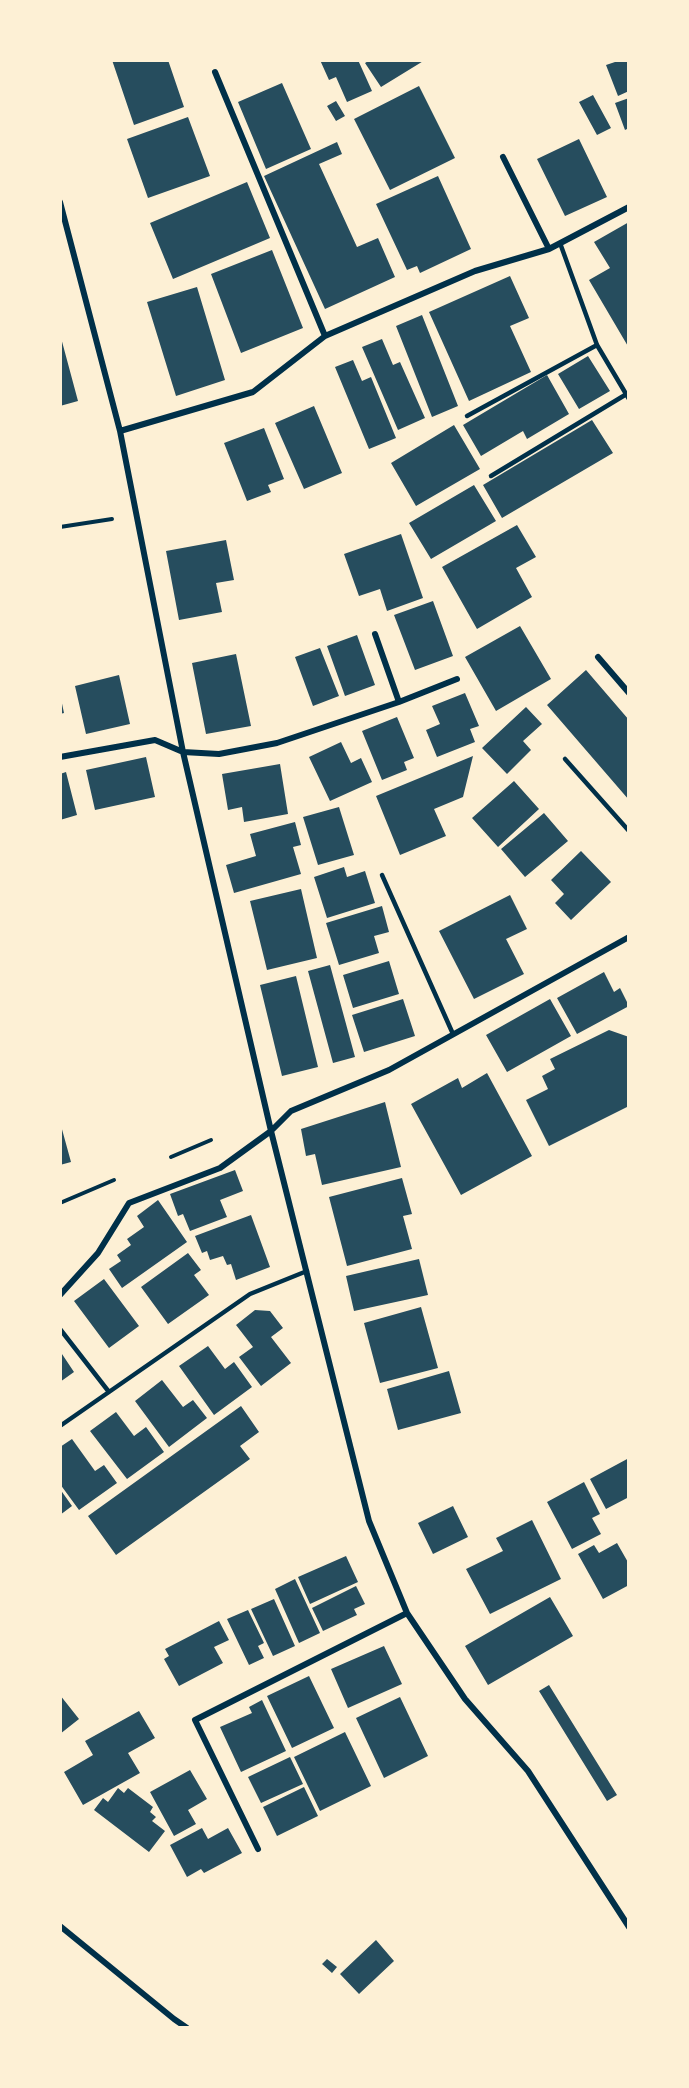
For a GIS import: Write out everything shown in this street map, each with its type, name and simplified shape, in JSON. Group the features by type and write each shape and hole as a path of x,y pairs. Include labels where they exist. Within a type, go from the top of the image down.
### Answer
{"street":[{"path":"215,72 325,336"},
{"path":"502,158 549,249"},
{"path":"60,202 120,431 183,752 272,1131 369,1521 408,1613 465,1699 528,1771 629,1927"},
{"path":"120,431 253,392 325,336 475,271 549,249 629,207"},
{"path":"375,634 399,702"},
{"path":"598,657 629,693"},
{"path":"60,757 155,740 183,752 219,754 277,743 399,702 457,679"},
{"path":"60,1295 98,1253 129,1203 219,1168 272,1131 291,1111 389,1070 629,937"},
{"path":"258,1849 195,1720 408,1613"},
{"path":"60,1926 187,2028"}],"lane":[{"path":"491,476 627,397 597,345 560,243"},
{"path":"467,416 597,345"},
{"path":"566,759 629,831"},
{"path":"382,876 453,1034"},
{"path":"60,1426 250,1294 307,1271"},
{"path":"60,1329 109,1392"}],"path":[{"path":"60,527 136,515"}],"building":[{"path":"112,60 168,60 184,107 134,125"},
{"path":"320,60 358,60 372,91 347,102 336,77 329,80"},
{"path":"370,60 425,60 381,87 365,63"},
{"path":"629,60 629,91 618,96 606,65"},
{"path":"282,83 311,149 266,169 238,102"},
{"path":"419,86 455,158 390,190 354,119"},
{"path":"593,95 611,128 597,135 579,102"},
{"path":"629,98 629,128 625,130 615,103"},
{"path":"336,101 345,116 336,121 327,106"},
{"path":"188,117 210,176 148,198 127,139"},
{"path":"579,139 607,197 565,216 537,159"},
{"path":"337,142 342,154 319,164 357,247 378,238 395,277 325,309 264,176"},
{"path":"438,176 471,249 420,273 417,266 407,270 376,204"},
{"path":"247,182 270,238 173,279 150,223"},
{"path":"629,222 629,348 589,280 610,268 594,242"},
{"path":"272,250 303,328 241,353 211,274"},
{"path":"510,276 529,318 510,326 531,372 469,401 429,312"},
{"path":"197,287 225,380 176,396 147,302"},
{"path":"422,315 458,406 432,417 396,326"},
{"path":"60,334 78,401 60,406"},
{"path":"382,339 393,365 400,362 425,418 398,430 362,347"},
{"path":"588,356 610,391 579,409 558,374"},
{"path":"353,360 362,381 371,377 396,438 369,449 335,367"},
{"path":"547,375 569,414 527,439 523,431 481,456 463,425"},
{"path":"314,406 342,473 304,489 275,423"},
{"path":"592,420 613,453 502,518 483,485"},
{"path":"454,425 480,469 416,506 391,463"},
{"path":"264,428 284,479 268,485 271,492 247,501 224,443"},
{"path":"474,485 496,521 431,559 409,523"},
{"path":"517,525 536,557 516,568 532,597 477,629 442,567"},
{"path":"401,534 423,598 387,611 380,589 359,596 344,554"},
{"path":"226,540 234,580 216,583 222,612 179,620 166,551"},
{"path":"433,601 453,656 415,670 394,615"},
{"path":"520,626 551,679 496,711 465,657"},
{"path":"357,635 375,685 345,696 327,646"},
{"path":"320,648 339,696 313,706 295,657"},
{"path":"236,654 251,726 206,734 192,663"},
{"path":"586,670 629,720 629,800 547,705"},
{"path":"119,675 130,724 86,734 75,686"},
{"path":"465,693 479,726 470,729 475,742 437,757 426,730 440,724 432,706"},
{"path":"60,694 64,713 60,714"},
{"path":"526,707 542,724 523,741 531,750 507,774 482,748"},
{"path":"397,717 414,758 404,762 407,770 382,780 362,731"},
{"path":"341,742 351,763 361,758 372,782 330,801 309,757"},
{"path":"473,756 463,797 434,809 446,836 400,855 376,796"},
{"path":"146,757 155,797 95,810 86,770"},
{"path":"280,764 288,814 244,822 242,807 228,810 222,774"},
{"path":"66,772 77,815 60,820 60,774"},
{"path":"514,781 539,809 498,847 472,818"},
{"path":"339,807 354,855 318,865 303,817"},
{"path":"544,813 568,841 525,877 501,849"},
{"path":"295,822 301,845 293,847 301,874 234,893 226,865 256,856 250,834"},
{"path":"581,851 611,882 571,920 555,903 564,894 551,880"},
{"path":"344,867 347,877 365,871 375,903 327,918 314,877"},
{"path":"301,889 317,958 267,970 250,901"},
{"path":"510,895 527,929 506,939 524,974 474,999 439,931"},
{"path":"382,906 389,932 374,936 379,953 339,965 326,923"},
{"path":"389,961 399,994 353,1008 343,975"},
{"path":"330,965 355,1057 333,1063 308,971"},
{"path":"604,972 614,992 620,988 629,1006 577,1034 557,998"},
{"path":"296,976 318,1067 282,1076 260,985"},
{"path":"403,999 415,1036 364,1052 352,1015"},
{"path":"550,999 571,1036 507,1072 486,1035"},
{"path":"609,1030 629,1037 629,1106 549,1146 526,1100 548,1089 542,1076 555,1069 550,1059"},
{"path":"487,1073 532,1156 461,1195 411,1104 458,1078 462,1088"},
{"path":"385,1102 401,1167 322,1185 315,1154 306,1156 301,1129"},
{"path":"60,1122 71,1162 60,1165"},
{"path":"235,1170 243,1191 220,1200 227,1217 190,1231 183,1214 178,1216 170,1194"},
{"path":"402,1178 412,1214 403,1216 412,1249 347,1266 329,1197"},
{"path":"158,1200 187,1242 122,1288 109,1269 121,1261 117,1255 131,1245 127,1239 144,1227 137,1216"},
{"path":"251,1215 270,1267 236,1280 231,1264 227,1265 223,1256 210,1260 207,1251 202,1253 195,1236"},
{"path":"188,1253 201,1270 194,1275 209,1295 168,1324 141,1287"},
{"path":"419,1259 428,1295 354,1311 346,1276"},
{"path":"104,1279 139,1326 109,1348 74,1301"},
{"path":"421,1307 438,1368 380,1383 364,1323"},
{"path":"255,1310 270,1311 283,1328 271,1337 291,1363 261,1386 239,1357 253,1347 236,1325"},
{"path":"208,1346 225,1369 234,1362 252,1387 214,1415 179,1366"},
{"path":"60,1351 74,1372 60,1382"},
{"path":"449,1371 461,1413 398,1430 387,1389"},
{"path":"162,1380 183,1407 193,1400 207,1418 169,1447 135,1401"},
{"path":"241,1406 259,1432 240,1446 250,1459 116,1555 88,1516"},
{"path":"116,1412 134,1436 146,1427 164,1452 127,1479 90,1431"},
{"path":"72,1439 95,1471 104,1465 117,1483 79,1510 60,1484 60,1447"},
{"path":"629,1458 629,1497 606,1509 590,1479"},
{"path":"584,1482 600,1514 592,1518 601,1534 572,1549 547,1502"},
{"path":"60,1489 72,1506 60,1515"},
{"path":"453,1506 468,1537 433,1554 418,1523"},
{"path":"532,1520 561,1579 490,1614 466,1569 503,1551 496,1538"},
{"path":"617,1543 629,1564 629,1585 603,1599 578,1554 594,1545 599,1553"},
{"path":"346,1556 358,1582 310,1604 298,1577"},
{"path":"295,1579 320,1633 299,1643 275,1589"},
{"path":"356,1586 365,1604 354,1609 357,1615 323,1631 312,1608"},
{"path":"550,1597 573,1636 488,1685 465,1646"},
{"path":"274,1599 295,1646 273,1656 251,1609"},
{"path":"248,1610 264,1643 258,1646 264,1658 249,1665 227,1619"},
{"path":"219,1621 229,1640 214,1647 223,1663 179,1686 164,1659 169,1656 165,1649"},
{"path":"384,1646 402,1684 348,1708 331,1669"},
{"path":"309,1676 334,1728 292,1748 267,1696"},
{"path":"549,1685 617,1795 607,1801 539,1691"},
{"path":"60,1695 79,1719 60,1734"},
{"path":"400,1697 428,1756 384,1778 356,1718"},
{"path":"262,1700 286,1751 241,1772 220,1727 252,1713 249,1707"},
{"path":"139,1711 155,1738 128,1753 140,1773 83,1805 64,1772 93,1755 85,1741"},
{"path":"345,1732 371,1786 320,1811 294,1757"},
{"path":"290,1757 303,1784 261,1803 248,1777"},
{"path":"190,1770 207,1799 188,1810 196,1824 174,1836 150,1792"},
{"path":"304,1787 318,1816 277,1836 263,1807"},
{"path":"118,1788 124,1793 128,1788 153,1807 150,1812 156,1817 152,1821 165,1831 149,1852 94,1810 103,1798 108,1802"},
{"path":"202,1828 208,1839 228,1828 242,1853 204,1873 201,1869 187,1877 170,1845"},
{"path":"376,1940 394,1961 359,1994 340,1974"},
{"path":"327,1959 337,1967 332,1973 322,1964"}]}
